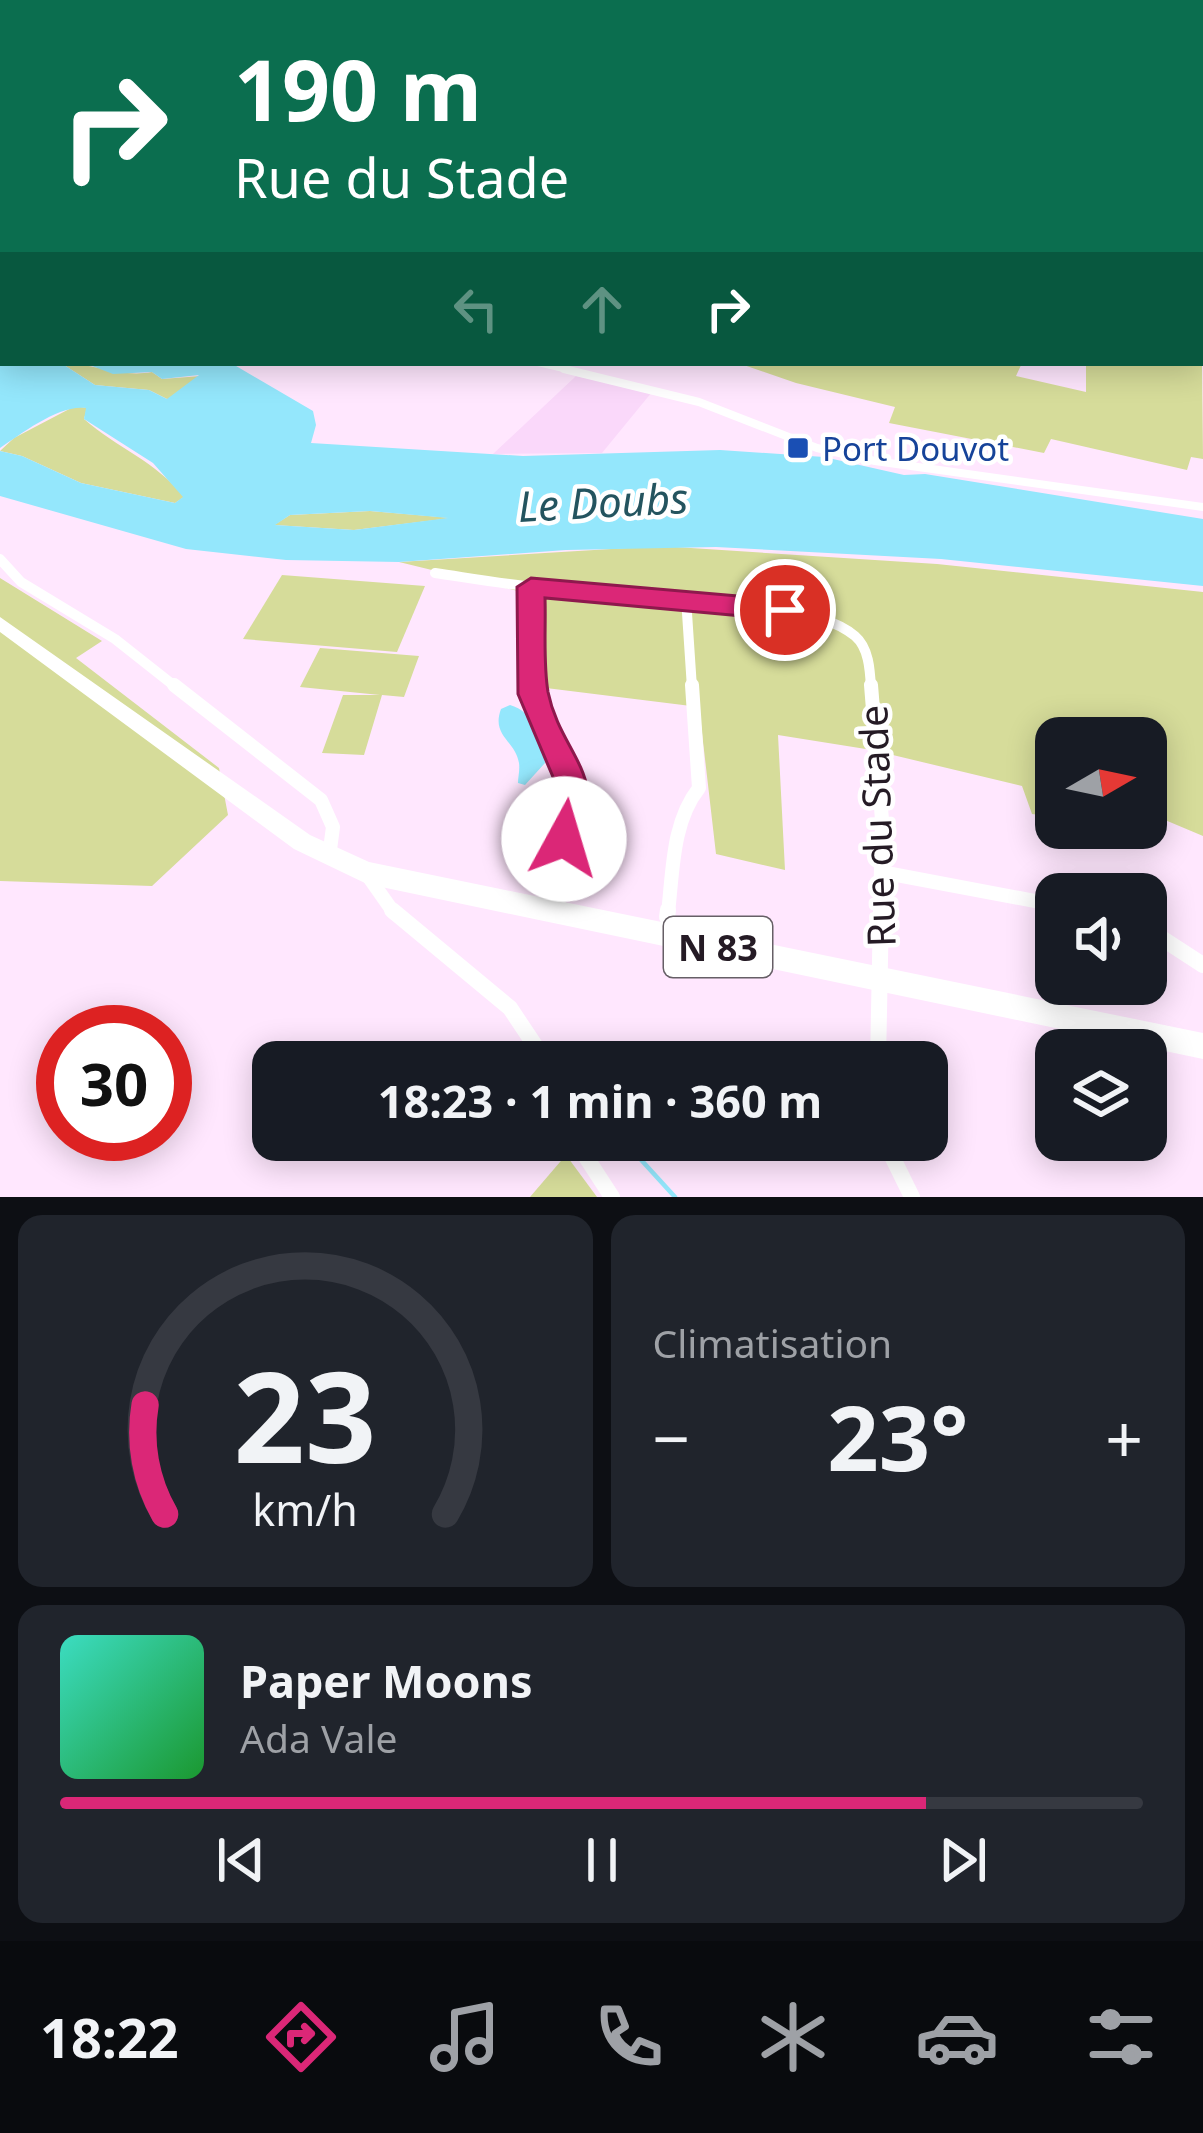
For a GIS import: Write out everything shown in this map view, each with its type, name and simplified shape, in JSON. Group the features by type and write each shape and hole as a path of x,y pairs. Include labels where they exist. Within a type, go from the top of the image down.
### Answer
{"main road":[{"name":"N 83","path":"0,623 329,858 367,873 1203,1046"}],"street":[{"path":"550,366 699,402 818,448 875,461 1203,507"},
{"path":"0,560 21,582 115,639 307,787 334,820 336,835 329,858"},
{"name":"Rue du Stade","path":"435,573 531,587 753,604 839,624 865,648 882,820 879,1041"},
{"path":"531,587 533,694 570,777 572,795 564,839 551,866 560,894 556,915"},
{"path":"667,916 676,842 699,788 686,598"},
{"path":"881,872 1035,901"},
{"path":"367,873 402,924 481,978 534,1041"},
{"path":"1167,941 1203,964"},
{"path":"589,1161 612,1197"},
{"path":"894,1161 912,1197"}],"shaded area":[{"path":"576,376 652,392 602,453 493,454"}],"green space":[{"path":"66,366 152,372 162,379 201,376 176,398 167,399 149,390 95,385"},
{"path":"747,366 1021,366 1016,376 1086,392 1086,366 1202,366 1203,459 1191,457 1187,470 1051,439 1044,453 889,423 895,407"},
{"path":"75,406 87,408 84,419 162,474 184,497 175,503 81,483 0,451 14,438"},
{"path":"370,511 452,518 354,530 274,525 290,515"},
{"path":"660,546 937,564 1203,592 1203,836 1167,821 1167,717 1035,717 1035,814 1022,786 872,750 778,735 785,870 716,854 699,707 538,687 535,606 518,591 399,562"},
{"path":"282,575 425,586 397,652 243,639"},
{"path":"0,578 102,641 76,658 219,768 228,815 152,886 0,881"},
{"path":"320,648 419,656 404,697 382,695 364,755 322,753 343,695 380,695 300,687"},
{"path":"561,1161 570,1161 597,1197 530,1197"}],"water":[{"name":"Le Doubs","path":"0,366 66,366 95,385 149,390 167,399 199,375 162,379 152,372 113,374 92,366 236,366 313,411 316,425 311,443 523,456 720,450 824,457 904,475 925,474 1203,519 1203,586 941,559 716,547 566,550 399,562 286,560 186,549 0,496 0,451 81,483 175,503 183,497 153,463 84,419 86,408 53,415 0,448","holes":["370,511 448,518 354,530 275,525 290,515"]},
{"path":"510,705 531,720 544,754 545,763 525,785 518,783 517,755 499,726 501,709"}],"waterway":[{"path":"642,1161 675,1197"}],"place":[{"name":"Port Douvot","path":"798,448"}],"route":[{"path":"564,839 572,795 570,777 533,694 531,587 785,610"}]}
